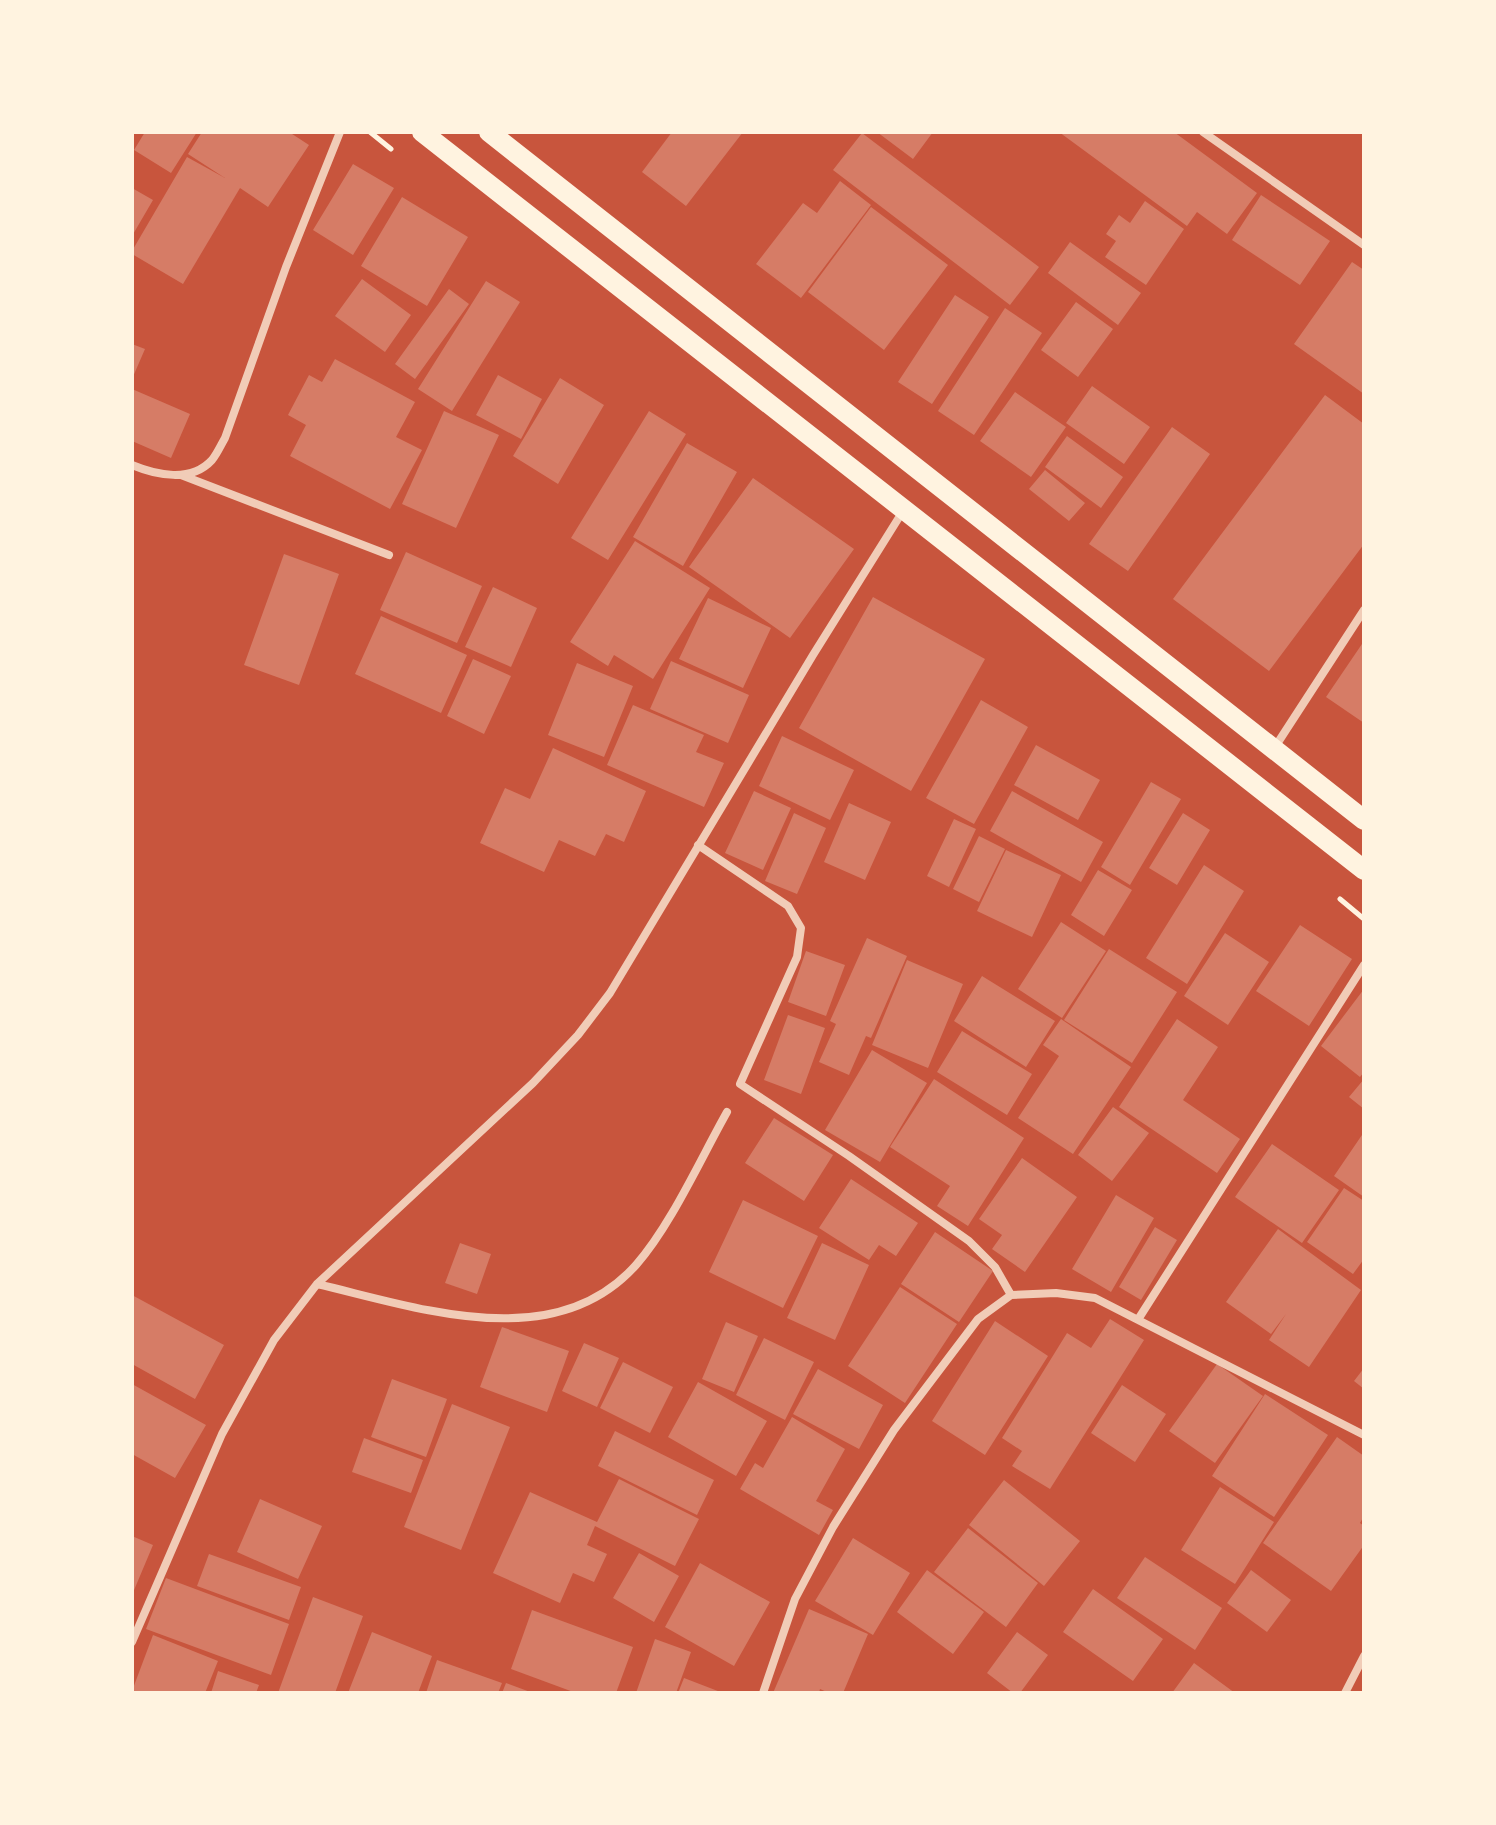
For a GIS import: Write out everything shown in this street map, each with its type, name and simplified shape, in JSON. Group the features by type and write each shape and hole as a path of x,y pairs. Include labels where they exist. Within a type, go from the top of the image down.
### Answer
{"main road":[{"path":"422,132 1364,870"},
{"path":"489,132 1364,820"}],"street":[{"path":"181,475 211,461 225,438 286,267 340,132"},
{"path":"1203,132 1364,245"},
{"path":"132,465 155,474 181,475 389,555"},
{"path":"132,1642 222,1434 274,1340 317,1284 533,1083 578,1035 610,993 813,655 904,511"},
{"path":"1273,749 1364,610"},
{"path":"698,845 788,906 801,928 797,957 740,1084 969,1241 995,1267 1011,1295"},
{"path":"1139,1318 1364,965"},
{"path":"317,1284 460,1317 514,1318 565,1311 614,1286 636,1264 663,1226 727,1112"},
{"path":"763,1693 795,1599 833,1527 894,1430 978,1319 1011,1295 1056,1293 1095,1298 1364,1435"},
{"path":"132,1617 142,1621"},
{"path":"1345,1693 1364,1656"}],"building":[{"path":"145,132 197,132 171,173 134,150"},
{"path":"202,132 289,132 309,145 268,207 240,188 183,284 132,254 132,251 187,157 225,178 188,154"},
{"path":"672,132 743,132 686,206 642,172"},
{"path":"877,132 933,132 913,159"},
{"path":"1059,132 1174,132 1257,193 1227,234 1197,212 1187,226"},
{"path":"862,133 1039,267 1010,305 833,170"},
{"path":"353,164 394,188 353,255 313,230"},
{"path":"840,181 871,205 801,298 756,264 803,203 817,213"},
{"path":"132,188 153,200 132,236"},
{"path":"1261,195 1330,241 1300,285 1232,240"},
{"path":"402,197 468,237 427,306 361,266"},
{"path":"1145,201 1184,229 1146,285 1105,257 1116,241 1106,234 1119,215 1130,223"},
{"path":"871,207 948,265 884,350 808,292"},
{"path":"1070,242 1141,293 1118,325 1048,273"},
{"path":"1352,262 1364,270 1364,394 1294,344"},
{"path":"362,279 411,315 385,352 335,316"},
{"path":"486,281 520,302 452,411 418,389"},
{"path":"449,289 469,304 415,379 395,364"},
{"path":"955,295 989,317 932,404 898,382"},
{"path":"1076,302 1113,329 1078,377 1041,350"},
{"path":"1005,308 1042,333 974,435 938,411"},
{"path":"132,344 145,349 132,379"},
{"path":"335,359 415,402 396,437 422,450 390,509 290,456 306,425 288,415 309,375 322,382"},
{"path":"498,375 542,399 521,439 476,415"},
{"path":"560,378 604,405 558,484 513,456"},
{"path":"1092,386 1150,427 1124,464 1066,423"},
{"path":"132,389 190,414 171,458 132,441"},
{"path":"1015,392 1066,427 1031,477 980,441"},
{"path":"1325,395 1364,424 1364,544 1269,671 1173,599"},
{"path":"444,411 499,435 456,528 402,504"},
{"path":"649,411 686,434 608,560 571,538"},
{"path":"1172,427 1210,454 1128,571 1089,544"},
{"path":"1067,436 1123,477 1101,508 1045,467"},
{"path":"687,443 737,472 683,566 633,537"},
{"path":"1045,470 1085,503 1069,521 1029,489"},
{"path":"753,478 854,549 790,638 689,567"},
{"path":"635,541 710,588 653,679 614,655 608,666 570,642"},
{"path":"406,552 482,586 457,643 380,610"},
{"path":"284,554 339,574 299,685 244,665"},
{"path":"493,587 537,608 511,667 465,647"},
{"path":"873,597 985,659 911,791 799,728"},
{"path":"708,598 771,628 743,688 679,659"},
{"path":"381,616 467,655 441,713 355,674"},
{"path":"1364,641 1364,723 1326,697"},
{"path":"473,659 511,676 484,734 447,716"},
{"path":"671,661 749,695 728,743 650,709"},
{"path":"577,663 633,686 604,757 548,735"},
{"path":"981,700 1028,727 974,824 926,798"},
{"path":"633,705 704,735 696,752 724,763 704,807 607,765"},
{"path":"782,736 854,770 830,820 759,786"},
{"path":"1036,745 1100,780 1078,820 1014,785"},
{"path":"553,748 646,791 624,842 606,834 595,856 559,840 544,872 480,843 505,788 530,799"},
{"path":"1151,782 1181,799 1130,885 1101,867"},
{"path":"754,791 791,808 763,870 725,853"},
{"path":"1012,791 1103,842 1081,882 990,831"},
{"path":"849,803 891,822 865,880 824,862"},
{"path":"794,813 826,828 797,894 765,881"},
{"path":"1183,813 1210,830 1177,885 1149,868"},
{"path":"954,819 976,829 949,887 927,876"},
{"path":"979,836 1005,849 979,902 953,889"},
{"path":"1006,850 1061,875 1032,937 977,911"},
{"path":"1204,865 1244,891 1187,984 1146,958"},
{"path":"1098,870 1132,890 1104,936 1071,915"},
{"path":"1061,922 1106,951 1062,1018 1018,989"},
{"path":"1300,925 1352,959 1309,1026 1256,991"},
{"path":"1225,933 1269,962 1228,1025 1184,996"},
{"path":"867,938 907,956 871,1038 866,1036 849,1075 819,1062 836,1024 830,1021"},
{"path":"1109,949 1177,992 1132,1063 1064,1020"},
{"path":"806,951 845,965 826,1016 788,1002"},
{"path":"907,960 963,984 928,1068 872,1045"},
{"path":"982,976 1055,1021 1026,1067 954,1021"},
{"path":"1364,989 1364,1072 1360,1077 1321,1046"},
{"path":"788,1015 825,1028 801,1094 764,1080"},
{"path":"1061,1019 1131,1067 1073,1154 1018,1118 1059,1056 1043,1045"},
{"path":"1177,1019 1218,1047 1183,1100 1240,1139 1217,1173 1119,1107"},
{"path":"962,1031 1032,1074 1007,1115 937,1072"},
{"path":"872,1050 927,1083 880,1162 825,1130"},
{"path":"934,1079 1024,1138 968,1226 937,1206 950,1186 890,1147"},
{"path":"1364,1079 1364,1109 1349,1097"},
{"path":"1113,1107 1149,1133 1112,1181 1078,1155"},
{"path":"774,1118 833,1155 804,1201 745,1163"},
{"path":"1364,1132 1364,1197 1334,1176"},
{"path":"1272,1144 1339,1190 1302,1243 1235,1197"},
{"path":"1022,1158 1077,1197 1025,1272 992,1249 1002,1235 979,1219"},
{"path":"851,1179 918,1223 896,1256 879,1245 869,1260 819,1228"},
{"path":"1344,1188 1364,1201 1364,1259 1353,1274 1307,1242"},
{"path":"1116,1195 1154,1218 1111,1292 1072,1269"},
{"path":"743,1200 818,1236 783,1308 709,1272"},
{"path":"1155,1227 1177,1240 1141,1300 1119,1287"},
{"path":"1278,1229 1361,1290 1309,1367 1269,1340 1286,1314 1271,1334 1226,1302"},
{"path":"935,1232 993,1271 959,1322 901,1284"},
{"path":"460,1243 491,1254 477,1294 445,1283"},
{"path":"822,1243 869,1265 835,1340 787,1318"},
{"path":"900,1287 957,1324 905,1403 848,1366"},
{"path":"132,1295 224,1345 195,1399 132,1364"},
{"path":"1110,1319 1144,1340 1050,1489 1012,1466 1022,1451 1002,1438 1067,1333 1091,1348"},
{"path":"995,1321 1048,1356 985,1455 932,1421"},
{"path":"726,1322 758,1336 734,1392 702,1379"},
{"path":"502,1327 569,1351 547,1412 480,1387"},
{"path":"764,1338 814,1362 785,1420 736,1395"},
{"path":"584,1343 619,1358 597,1407 562,1391"},
{"path":"623,1362 673,1387 650,1433 600,1408"},
{"path":"1217,1364 1263,1396 1215,1463 1169,1431"},
{"path":"1364,1368 1364,1389 1354,1381"},
{"path":"818,1369 883,1405 859,1449 793,1414"},
{"path":"392,1379 447,1399 426,1457 371,1437"},
{"path":"698,1382 767,1421 736,1476 668,1437"},
{"path":"132,1384 206,1425 175,1478 132,1454"},
{"path":"1122,1385 1166,1414 1135,1462 1091,1433"},
{"path":"1265,1394 1328,1435 1274,1517 1212,1476"},
{"path":"452,1404 510,1427 461,1550 404,1527"},
{"path":"792,1417 845,1449 816,1501 833,1510 819,1535 740,1489 755,1463 763,1468"},
{"path":"615,1431 714,1480 697,1515 598,1466"},
{"path":"1337,1437 1364,1456 1364,1516 1360,1523 1364,1526 1364,1545 1331,1591 1263,1543"},
{"path":"364,1438 423,1460 411,1493 352,1472"},
{"path":"619,1479 699,1519 675,1566 595,1526 587,1545 607,1554 594,1582 573,1573 560,1603 493,1573 530,1492 597,1522"},
{"path":"1004,1480 1080,1541 1044,1586 969,1525"},
{"path":"1220,1487 1274,1522 1235,1584 1181,1550"},
{"path":"260,1499 322,1526 298,1579 237,1552"},
{"path":"968,1528 1038,1583 1006,1627 934,1572"},
{"path":"132,1536 153,1545 132,1595"},
{"path":"853,1538 910,1573 873,1635 815,1601"},
{"path":"639,1553 679,1576 654,1622 613,1598"},
{"path":"209,1554 301,1587 289,1620 197,1586"},
{"path":"1145,1557 1222,1608 1195,1650 1117,1598"},
{"path":"700,1563 770,1602 734,1666 665,1627"},
{"path":"927,1570 984,1612 953,1654 897,1612"},
{"path":"1251,1570 1291,1600 1267,1632 1227,1603"},
{"path":"166,1578 289,1624 271,1675 146,1629"},
{"path":"1093,1589 1163,1639 1133,1681 1063,1632"},
{"path":"313,1597 363,1616 335,1693 278,1693"},
{"path":"809,1609 868,1634 843,1693 820,1689 819,1693 773,1693"},
{"path":"532,1610 633,1647 616,1693 576,1693 511,1669"},
{"path":"372,1632 432,1656 418,1693 348,1693"},
{"path":"1017,1632 1048,1655 1020,1693 1013,1693 987,1673"},
{"path":"153,1635 218,1661 205,1693 132,1691"},
{"path":"655,1639 691,1652 676,1693 636,1693"},
{"path":"437,1660 502,1683 498,1693 426,1693"},
{"path":"1194,1663 1235,1693 1172,1693"},
{"path":"218,1671 259,1685 256,1693 211,1693"},
{"path":"684,1678 723,1693 678,1693"},
{"path":"506,1683 533,1693 502,1693"}]}
